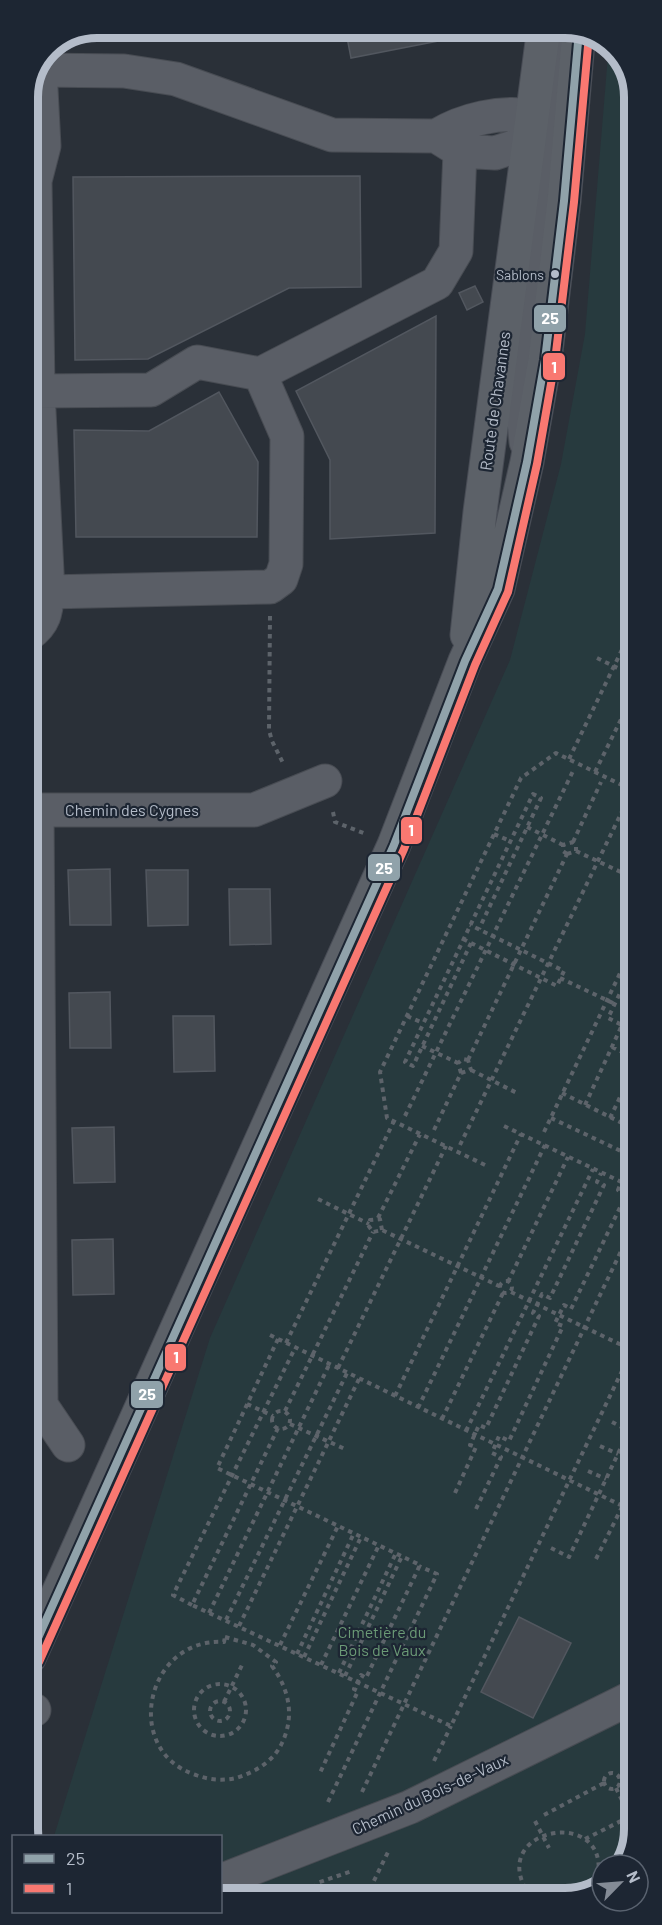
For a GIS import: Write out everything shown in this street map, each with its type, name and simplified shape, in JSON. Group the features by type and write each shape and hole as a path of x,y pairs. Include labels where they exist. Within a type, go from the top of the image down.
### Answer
{"main road":[{"name":"Route de Chavannes","path":"465,661 480,512 522,191 534,129 543,38"},
{"name":"Route de Chavannes","path":"37,1640 394,845 465,661 498,589 527,462 545,360 558,260 578,39"}],"street":[{"path":"498,116 514,104 519,92 529,38"},
{"name":"Route de Chavannes","path":"527,462 521,391 537,280 550,155 534,129 554,110 564,38"},
{"path":"44,70 124,71 176,79 332,135 448,144 495,153 509,166 522,191"},
{"path":"37,173 44,146 40,82"},
{"path":"38,391 151,390 197,362 260,374 437,283 456,251 448,144 452,126 513,113 534,129 495,153"},
{"path":"37,321 38,391 48,592 45,617 37,626"},
{"path":"48,592 270,587 281,579 286,564 287,436 260,374"},
{"name":"Chemin des Cygnes","path":"37,810 254,810 325,781"},
{"name":"Chemin des Cygnes","path":"37,1108 41,1405 68,1445"},
{"name":"Chemin du Bois-de-Vaux","path":"222,1880 410,1807 624,1701"}],"path":[{"path":"270,587 269,730 272,741 284,765 325,781 335,822 370,836"},
{"path":"569,759 624,646"},
{"path":"597,658 624,672"},
{"path":"595,772 624,712"},
{"path":"37,717 39,760"},
{"path":"485,1165 387,1118 380,1072 521,778 556,753 624,786"},
{"path":"405,1116 574,769"},
{"path":"621,784 624,778"},
{"path":"573,842 601,782"},
{"path":"471,943 413,1066 405,1062 533,794 541,798 479,928"},
{"path":"460,1145 624,807"},
{"path":"527,827 563,844 573,842"},
{"path":"494,834 510,841"},
{"path":"573,842 576,845 576,851"},
{"path":"563,844 563,851 567,855"},
{"path":"471,1070 468,1060 567,855 576,851 624,873"},
{"path":"463,939 557,986 564,971 470,925"},
{"path":"544,1132 624,965"},
{"path":"560,978 615,1004"},
{"path":"585,1105 622,1025 608,1018 621,991 624,992"},
{"path":"407,1016 423,1023"},
{"path":"422,1046 458,1063 461,1073 434,1130"},
{"path":"612,1047 624,1053"},
{"path":"458,1063 463,1059 468,1060"},
{"path":"461,1073 471,1070 519,1094"},
{"path":"610,1118 624,1089"},
{"path":"562,1093 624,1125"},
{"path":"551,1118 624,1152"},
{"path":"286,1343 394,1121"},
{"path":"504,1126 624,1183"},
{"path":"378,1218 420,1134"},
{"path":"394,1396 521,1134"},
{"path":"418,1408 545,1145"},
{"path":"338,1368 446,1146"},
{"path":"508,1282 568,1157"},
{"path":"466,1431 593,1169"},
{"path":"455,1493 476,1448 470,1445 479,1425 486,1428 539,1316 533,1313 537,1304 542,1294 550,1298 604,1185 597,1182 601,1173"},
{"path":"621,1182 618,1190 624,1194"},
{"path":"318,1199 369,1224 373,1232"},
{"path":"476,1509 501,1457 492,1453 500,1436 509,1441 563,1326 555,1323 564,1305 572,1309 624,1199"},
{"path":"369,1224 372,1219 378,1218"},
{"path":"378,1218 382,1222 381,1230"},
{"path":"285,1411 373,1232 381,1230 500,1286 503,1293 442,1419"},
{"path":"360,1796 624,1245"},
{"path":"500,1286 502,1282 508,1282"},
{"path":"508,1282 511,1285 511,1292"},
{"path":"503,1293 511,1292 624,1345"},
{"path":"270,1335 622,1506"},
{"path":"278,1339 217,1468 437,1574 328,1802"},
{"path":"296,1348 173,1595 451,1726 624,1369"},
{"path":"209,1613 329,1365"},
{"path":"226,1620 347,1372"},
{"path":"239,1626 359,1379"},
{"path":"247,1404 273,1416"},
{"path":"285,1411 291,1418 290,1424 283,1429 278,1428 273,1424 273,1416 276,1412 285,1411"},
{"path":"612,1422 624,1428"},
{"path":"290,1424 347,1450"},
{"path":"192,1605 278,1428"},
{"path":"550,1548 569,1557 624,1441"},
{"path":"600,1446 618,1454"},
{"path":"588,1471 606,1479"},
{"path":"596,1559 624,1502"},
{"path":"280,1646 338,1526"},
{"path":"297,1654 354,1533"},
{"path":"304,1657 361,1537"},
{"path":"321,1665 380,1545"},
{"path":"339,1673 396,1553"},
{"path":"345,1676 402,1556"},
{"path":"319,1775 358,1691 354,1689 357,1682 361,1675 366,1678 419,1566"},
{"path":"379,1587 387,1590"},
{"path":"367,1613 374,1616"},
{"path":"225,1637 242,1640 276,1662 272,1666 280,1677 289,1700 289,1724 281,1745 268,1762 250,1774 228,1780 206,1779 185,1772 168,1758 156,1739 150,1717 152,1694 161,1674 188,1649 213,1641 224,1642 225,1637"},
{"path":"355,1639 361,1642"},
{"path":"224,1702 242,1665"},
{"path":"216,1684 232,1687 244,1700 245,1717 236,1731 228,1735 210,1735 197,1724 194,1716 196,1699 208,1687 216,1684"},
{"path":"216,1702 224,1702 229,1707 230,1713 226,1719 217,1720 211,1713 211,1707 216,1702"},
{"path":"604,1784 605,1776 609,1773 619,1777"},
{"path":"619,1777 624,1774"},
{"path":"616,1788 620,1782 619,1777"},
{"path":"604,1784 608,1788 616,1788"},
{"path":"544,1815 604,1784"},
{"path":"616,1788 624,1801"},
{"path":"584,1839 624,1819"},
{"path":"535,1821 549,1848"},
{"path":"526,1888 522,1880 521,1860 527,1847 542,1835 562,1830 584,1839 595,1853"},
{"path":"315,1887 317,1883 352,1871"}],"green space":[{"name":"Cimetière du Bois de Vaux","path":"608,56 618,70 624,89 623,1840 619,1853 590,1853 590,1882 566,1888 222,1887 222,1835 54,1835 210,1338 510,660 561,464 585,334"}],"building":[{"path":"347,38 455,38 351,58"},
{"path":"360,176 361,287 289,288 148,359 75,360 73,177"},
{"path":"475,286 483,302 467,310 459,293"},
{"path":"436,316 435,533 330,539 330,460 296,391"},
{"path":"219,392 258,462 257,537 76,537 74,430 149,431"},
{"path":"110,869 111,925 70,925 68,870"},
{"path":"146,870 188,870 188,925 148,926"},
{"path":"229,889 270,889 271,944 230,945"},
{"path":"110,992 111,1048 70,1048 69,993"},
{"path":"173,1016 214,1016 215,1071 174,1072"},
{"path":"114,1127 115,1182 74,1183 72,1128"},
{"path":"113,1239 114,1294 73,1295 72,1240"},
{"path":"519,1617 571,1643 533,1718 481,1692"}],"transit line":[{"name":"25","path":"37,1640 394,845 465,661 498,589 527,462 545,360 564,201 578,40"},
{"name":"1","path":"39,1662 404,849 475,665 508,592 537,464 555,361 574,202 588,42"}],"place":[{"name":"Sablons","path":"555,274"}]}
